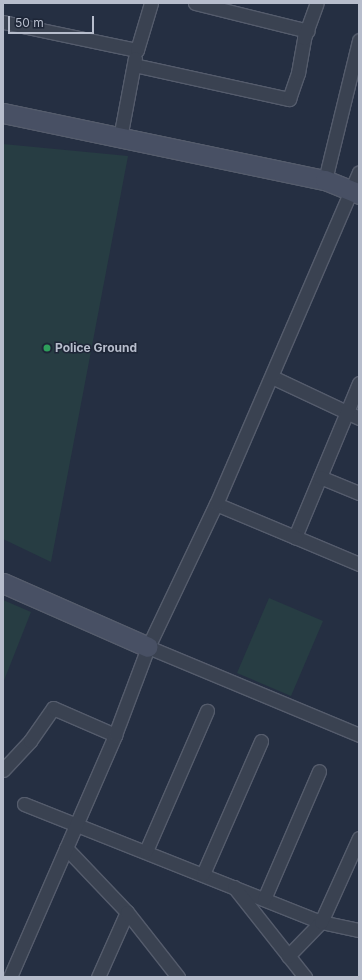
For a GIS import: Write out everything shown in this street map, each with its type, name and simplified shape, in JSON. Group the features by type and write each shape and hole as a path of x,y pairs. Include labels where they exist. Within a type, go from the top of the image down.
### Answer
{"street":[{"path":"120,138 137,50 151,3"},
{"path":"195,3 308,31"},
{"path":"134,65 289,99 298,73 304,38 308,31 317,3"},
{"path":"3,22 137,50"},
{"path":"325,180 359,40"},
{"path":"3,113 325,180 356,192"},
{"path":"10,977 115,735 148,646 216,504 356,192 359,172"},
{"path":"272,377 359,418"},
{"path":"294,537 359,383"},
{"path":"320,477 359,492"},
{"path":"216,504 359,564"},
{"path":"3,583 359,735"},
{"path":"3,770 30,741 53,708 115,735"},
{"path":"146,851 207,711"},
{"path":"203,874 261,741"},
{"path":"255,914 266,900 319,771"},
{"path":"24,804 146,851 321,922 359,930"},
{"path":"288,956 321,922 359,838"},
{"path":"66,848 127,912 171,974"},
{"path":"233,886 305,977"},
{"path":"98,977 127,912"}],"green space":[{"name":"Police Ground","path":"3,144 128,156 51,562 3,539"},
{"path":"269,598 323,621 291,696 237,673"},
{"path":"3,600 31,612 3,683"}],"place":[{"name":"Police Ground","path":"47,348"}]}
